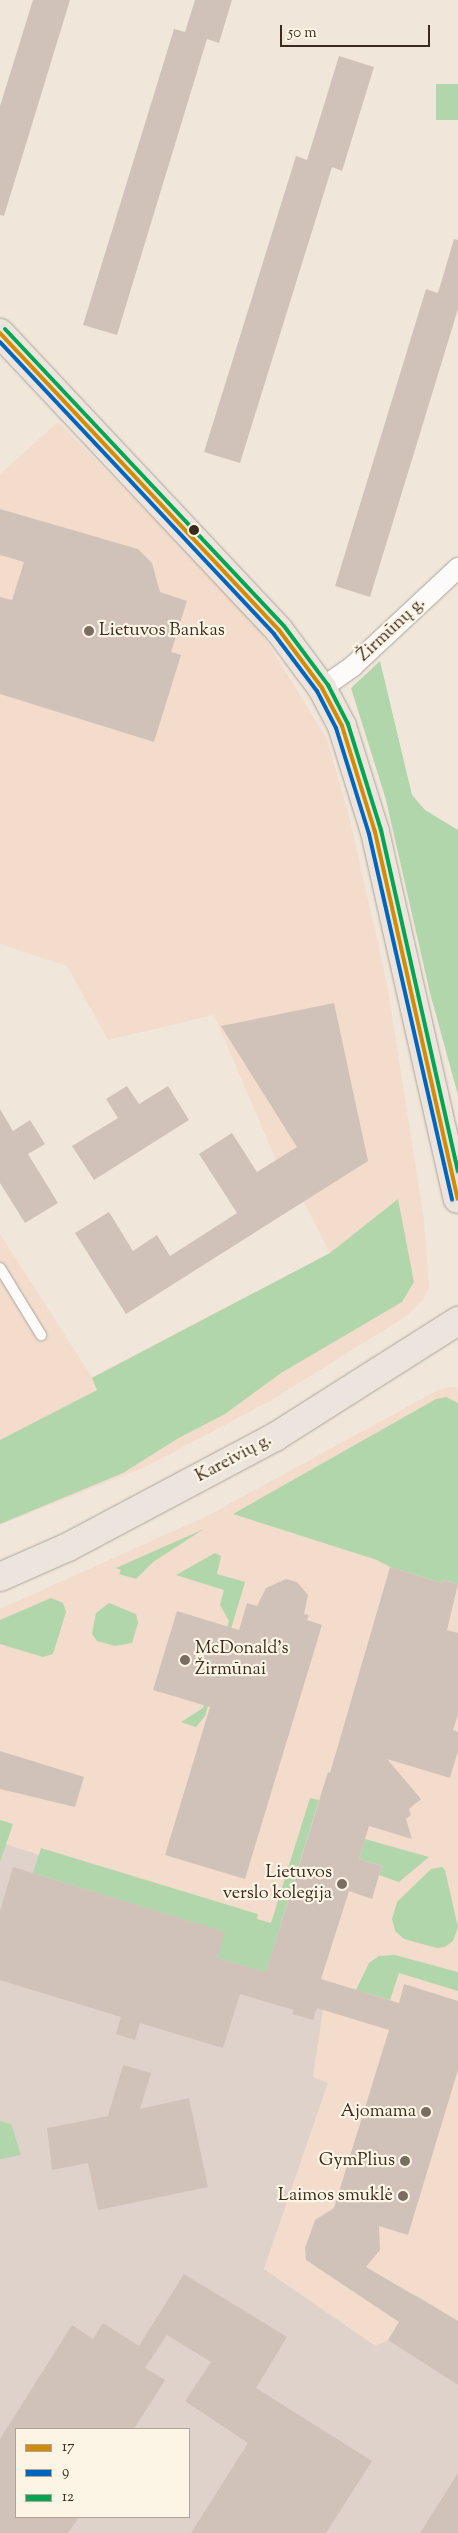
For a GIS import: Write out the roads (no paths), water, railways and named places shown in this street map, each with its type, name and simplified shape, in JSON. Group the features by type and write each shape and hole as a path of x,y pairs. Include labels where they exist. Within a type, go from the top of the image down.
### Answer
{"main road":[{"path":"0,334 279,630 322,688 342,726 375,832 458,1199"},
{"name":"Kareivių g.","path":"0,1577 68,1547 275,1437 458,1321"}],"street":[{"name":"Žirmūnų g.","path":"322,688 353,666 458,568"}],"lane":[{"path":"0,1268 41,1334"}],"place":[{"name":"Lietuvos Bankas","path":"89,631"},
{"name":"McDonald's Žirmūnai","path":"185,1660"},
{"name":"Lietuvos verslo kolegija","path":"342,1884"},
{"name":"Ajomama","path":"426,2112"},
{"name":"GymPlius","path":"405,2161"},
{"name":"Laimos smuklė","path":"403,2196"}]}
